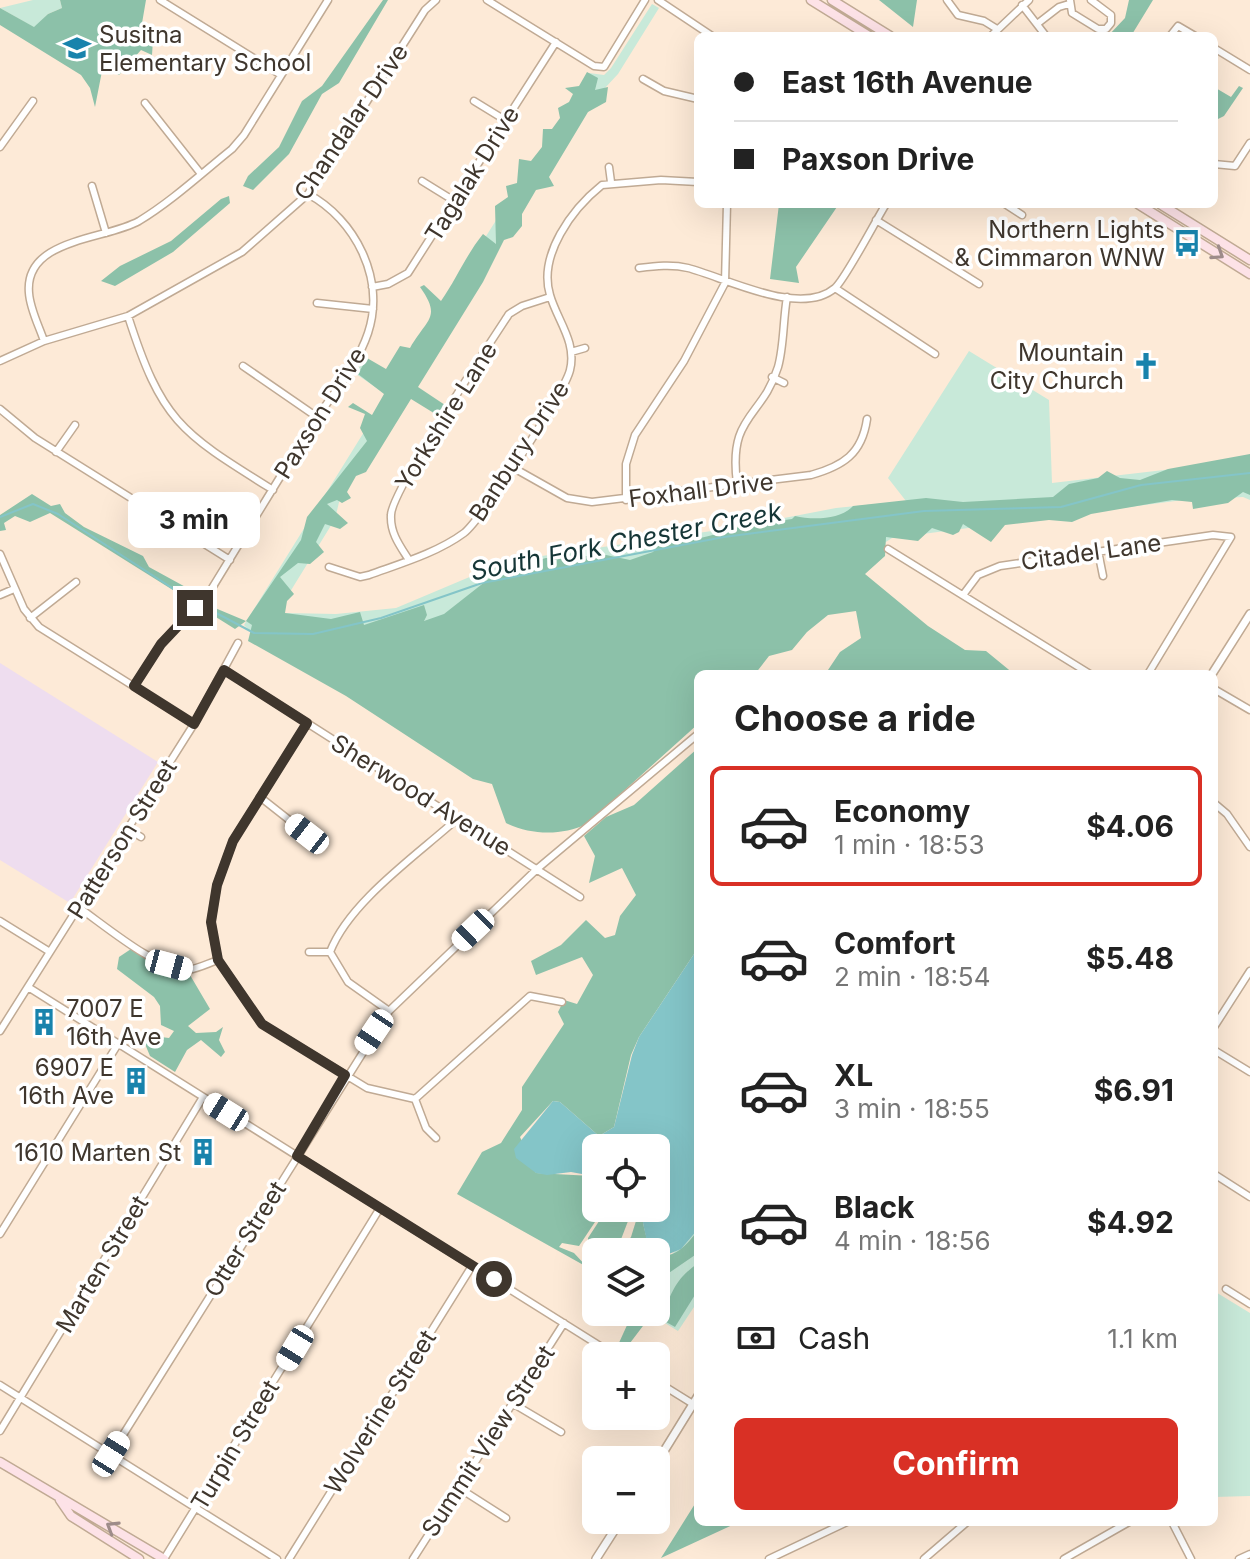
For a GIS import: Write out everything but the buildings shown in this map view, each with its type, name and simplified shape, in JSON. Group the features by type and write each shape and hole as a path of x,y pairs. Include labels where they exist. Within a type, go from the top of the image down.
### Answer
{"main road":[{"path":"811,0 863,32"},
{"path":"832,0 884,32"},
{"path":"1144,208 1250,274"},
{"path":"1168,208 1250,260"},
{"path":"0,1462 59,1499 76,1504 164,1559"},
{"path":"59,1499 71,1516 139,1559"}],"street":[{"path":"160,0 281,75"},
{"path":"44,341 29,295 32,274 50,253 137,222 201,174 244,135 328,0"},
{"name":"Chandalar Drive","path":"0,361 44,341 128,316 242,252 308,194 425,10 436,0"},
{"path":"487,0 594,66 604,67 645,0"},
{"path":"658,0 706,32"},
{"path":"947,0 958,15 984,21 997,29"},
{"path":"994,32 1029,0"},
{"path":"1037,24 1070,2 1072,13 1098,29 1106,29 1111,23 1111,15 1091,0"},
{"path":"1022,5 1043,32"},
{"name":"Tagalak Drive","path":"372,287 388,284 408,273 556,42"},
{"path":"1218,50 1250,70"},
{"path":"643,79 664,91 694,98"},
{"path":"0,147 33,101"},
{"path":"474,101 505,120"},
{"path":"145,103 201,174"},
{"path":"1218,164 1235,166 1250,143"},
{"path":"609,167 611,182 694,182"},
{"path":"422,181 456,202"},
{"name":"Banbury Drive","path":"329,567 360,577 409,560 465,532 512,467 565,382 571,352 565,328 550,297 546,272 555,247 577,210 593,193 611,182"},
{"path":"92,186 106,233"},
{"name":"Paxson Drive","path":"209,593 317,417 342,384 368,334 373,309 372,287 364,254 349,226 329,205 308,194"},
{"path":"626,500 626,464 635,435 684,361 725,283 727,208"},
{"path":"639,268 662,265 688,268 725,283 787,297 812,297 835,288 884,208"},
{"path":"1011,208 1022,215"},
{"path":"876,220 979,284"},
{"path":"835,288 935,354"},
{"name":"Yorkshire Lane","path":"409,560 394,536 390,514 406,477 509,314 522,306 550,297"},
{"path":"737,483 735,443 743,423 778,368 787,297"},
{"path":"317,303 373,309"},
{"path":"128,316 149,379 174,419 210,451 273,490"},
{"path":"571,352 585,348"},
{"path":"243,366 317,417"},
{"path":"772,377 784,383"},
{"path":"0,409 56,452 230,560"},
{"name":"Foxhall Drive","path":"512,467 567,498 592,502 798,477 835,468 853,456 865,435 867,419"},
{"path":"56,452 75,425"},
{"name":"Citadel Lane","path":"963,595 978,575 1000,566 1213,535 1231,537 1150,670"},
{"path":"888,549 1084,670"},
{"path":"1098,551 1103,576"},
{"path":"0,554 30,618 54,637 194,724"},
{"path":"30,618 76,582"},
{"path":"0,595 14,589"},
{"path":"134,686 161,644 195,608"},
{"path":"1215,670 1250,614"},
{"name":"Patterson Street","path":"0,1031 194,724 238,643"},
{"name":"Sherwood Avenue","path":"224,670 580,897"},
{"path":"1218,691 1250,710"},
{"path":"307,723 233,841 217,885 211,922 218,960 262,1024 367,1088 415,1099"},
{"name":"Otter Street","path":"111,1454 345,1075 389,1011 537,869 694,737"},
{"path":"260,797 307,834"},
{"path":"1218,806 1250,847"},
{"path":"330,952 338,930 356,911 457,819"},
{"path":"128,829 141,837"},
{"path":"78,907 137,948 169,965 188,970 218,960"},
{"path":"0,921 50,952"},
{"path":"309,952 330,952"},
{"path":"330,952 348,982 389,1011"},
{"path":"1218,1021 1250,971"},
{"path":"28,987 594,1342"},
{"path":"415,1099 530,996 562,1002"},
{"path":"0,1234 118,1044"},
{"path":"1218,1052 1250,1072"},
{"name":"Marten Street","path":"0,1431 203,1097"},
{"path":"415,1099 426,1128 436,1138"},
{"path":"1218,1177 1250,1197"},
{"name":"Turpin Street","path":"164,1559 380,1208"},
{"name":"Wolverine Street","path":"289,1559 472,1266"},
{"path":"1226,1289 1250,1304"},
{"name":"Summit View Street","path":"413,1559 564,1323"},
{"path":"0,1385 277,1559"},
{"path":"670,1388 694,1399"},
{"path":"512,1403 561,1432"},
{"path":"667,1446 694,1403"},
{"path":"459,1488 506,1518"},
{"path":"769,1559 839,1526"},
{"path":"924,1559 962,1526"},
{"path":"1064,1559 1122,1526"},
{"path":"1174,1526 1191,1559"},
{"path":"596,1559 612,1534"},
{"path":"1239,1559 1250,1554"}],"shaded area":[{"path":"0,663 158,762 70,903 0,860"}],"green space":[{"path":"33,0 60,0 62,8 48,14 35,28 0,8"},
{"name":"Susitna Elementary School","path":"60,0 146,0 141,29 153,40 152,55 141,50 119,75 103,66 95,107 90,88 81,75 0,25 0,8 34,27 48,14 62,8"},
{"path":"383,0 388,0 339,83 322,94 289,154 253,190 243,186 248,176 279,147 302,101 322,86"},
{"path":"879,0 917,0 913,27"},
{"path":"1129,0 1153,0 1133,32 1112,32 1125,18"},
{"path":"652,4 659,8 618,74 578,117 340,498 335,519 285,600 285,613 336,614 396,608 498,565 535,557 732,528 836,508 906,501 888,478 969,351 1049,400 1052,483 1250,460 1250,500 1243,497 1183,500 892,538 843,570 432,743 250,631 244,625 387,395 356,374 361,363 394,382 589,73 604,75 611,68"},
{"path":"587,72 598,78 595,90 608,87 606,102 588,112 549,177 554,186 536,190 522,214 522,226 513,237 504,240 483,282 418,387 445,405 437,415 411,399 366,472 356,476 347,492 351,498 342,503 337,500 327,504 348,523 340,529 325,524 316,542 324,552 310,564 298,563 280,577 294,594 287,601 285,613 331,619 360,612 364,625 424,605 427,615 424,621 444,614 500,570 546,558 606,555 630,560 653,552 665,537 697,539 795,516 826,518 848,511 853,506 926,498 963,502 1053,497 1069,484 1098,478 1107,471 1120,478 1140,480 1168,469 1250,454 1250,495 1243,492 1228,503 1193,509 1192,502 1172,500 1091,514 1072,522 1049,520 1005,525 991,542 963,524 959,532 953,535 932,528 918,541 886,537 885,556 865,574 928,626 965,650 986,651 1009,670 828,670 840,652 861,638 856,611 828,615 807,632 792,650 769,656 758,670 694,670 694,728 587,824 567,831 536,832 506,823 492,784 473,779 346,696 248,641 252,625 246,621 301,540 307,517 367,441 360,428 365,414 348,407 353,403 372,415 384,394 358,374 367,358 386,369 400,346 410,348 431,312 420,287 424,285 441,301 483,234 496,244 495,206 508,197 506,186 517,183 519,159 531,161 542,147 543,129 552,129 560,118 558,108 569,102 573,94 565,88 579,86"},
{"path":"1239,86 1243,88 1224,116 1218,119 1218,89 1231,97"},
{"path":"229,196 230,203 173,252 115,286 101,281 120,266 171,241 221,199"},
{"path":"779,208 836,208 796,267 799,283 770,279"},
{"path":"32,494 51,506 60,504 65,513 84,527 143,556 149,567 191,590 215,608 246,621 235,629 50,513 30,522 15,516 4,523 6,530 0,531 0,515"},
{"path":"694,752 694,954 639,1037 631,1055 614,1127 597,1134 560,1102 553,1101 520,1137 536,1173 582,1175 582,1222 595,1222 579,1246 562,1243 559,1247 574,1253 582,1264 457,1194 482,1152 501,1143 522,1110 522,1087 564,1024 558,1012 564,1000 577,1004 593,975 582,957 536,975 531,961 561,945 586,920 605,938 615,935 620,916 636,895 622,868 589,883 595,856 584,836 606,817 634,805"},
{"path":"131,949 162,967 190,975 210,1009 188,1026 196,1033 216,1032 223,1027 219,1040 225,1052 221,1057 201,1040 187,1050 175,1072 150,1056 145,1044 153,1036 169,1038 174,1031 161,1025 160,1006 154,997 117,969 119,957"},
{"path":"598,1222 628,1222 622,1238 588,1238"},
{"path":"636,1222 643,1222 647,1238 631,1237"},
{"path":"694,1233 694,1307 678,1331 670,1326 670,1254"},
{"path":"694,1234 694,1256 670,1272 670,1254"},
{"path":"694,1266 694,1296 675,1327 670,1324 670,1297 678,1282"},
{"path":"1218,1293 1250,1313 1250,1496 1218,1497"},
{"path":"627,1326 643,1326 631,1342 619,1342"},
{"path":"694,1505 694,1526 730,1526 661,1558"}],"water":[{"path":"694,954 694,1234 681,1249 670,1254 670,1238 646,1238 643,1223 670,1222 670,1134 602,1134 614,1127 639,1037"},
{"path":"553,1101 560,1102 597,1134 582,1134 582,1174 536,1173 516,1158 514,1149"}],"waterway":[{"name":"South Fork Chester Creek","path":"0,517 33,504 58,514 186,597 254,633 313,634 381,618 482,583 724,537 924,511 1061,507 1141,485 1250,473"}],"place":[{"name":"Susitna Elementary School","path":"77,48"},
{"name":"Northern Lights & Cimmaron WNW","path":"1187,243"},
{"name":"Mountain City Church","path":"1146,366"},
{"name":"7007 E 16th Ave","path":"44,1022"},
{"name":"6907 E 16th Ave","path":"136,1081"},
{"name":"1610 Marten St","path":"203,1152"}],"route":[{"path":"195,608 171,631 134,686 194,724 224,670 307,723 233,841 217,885 211,922 218,960 262,1024 345,1075 297,1156 494,1279"}]}
